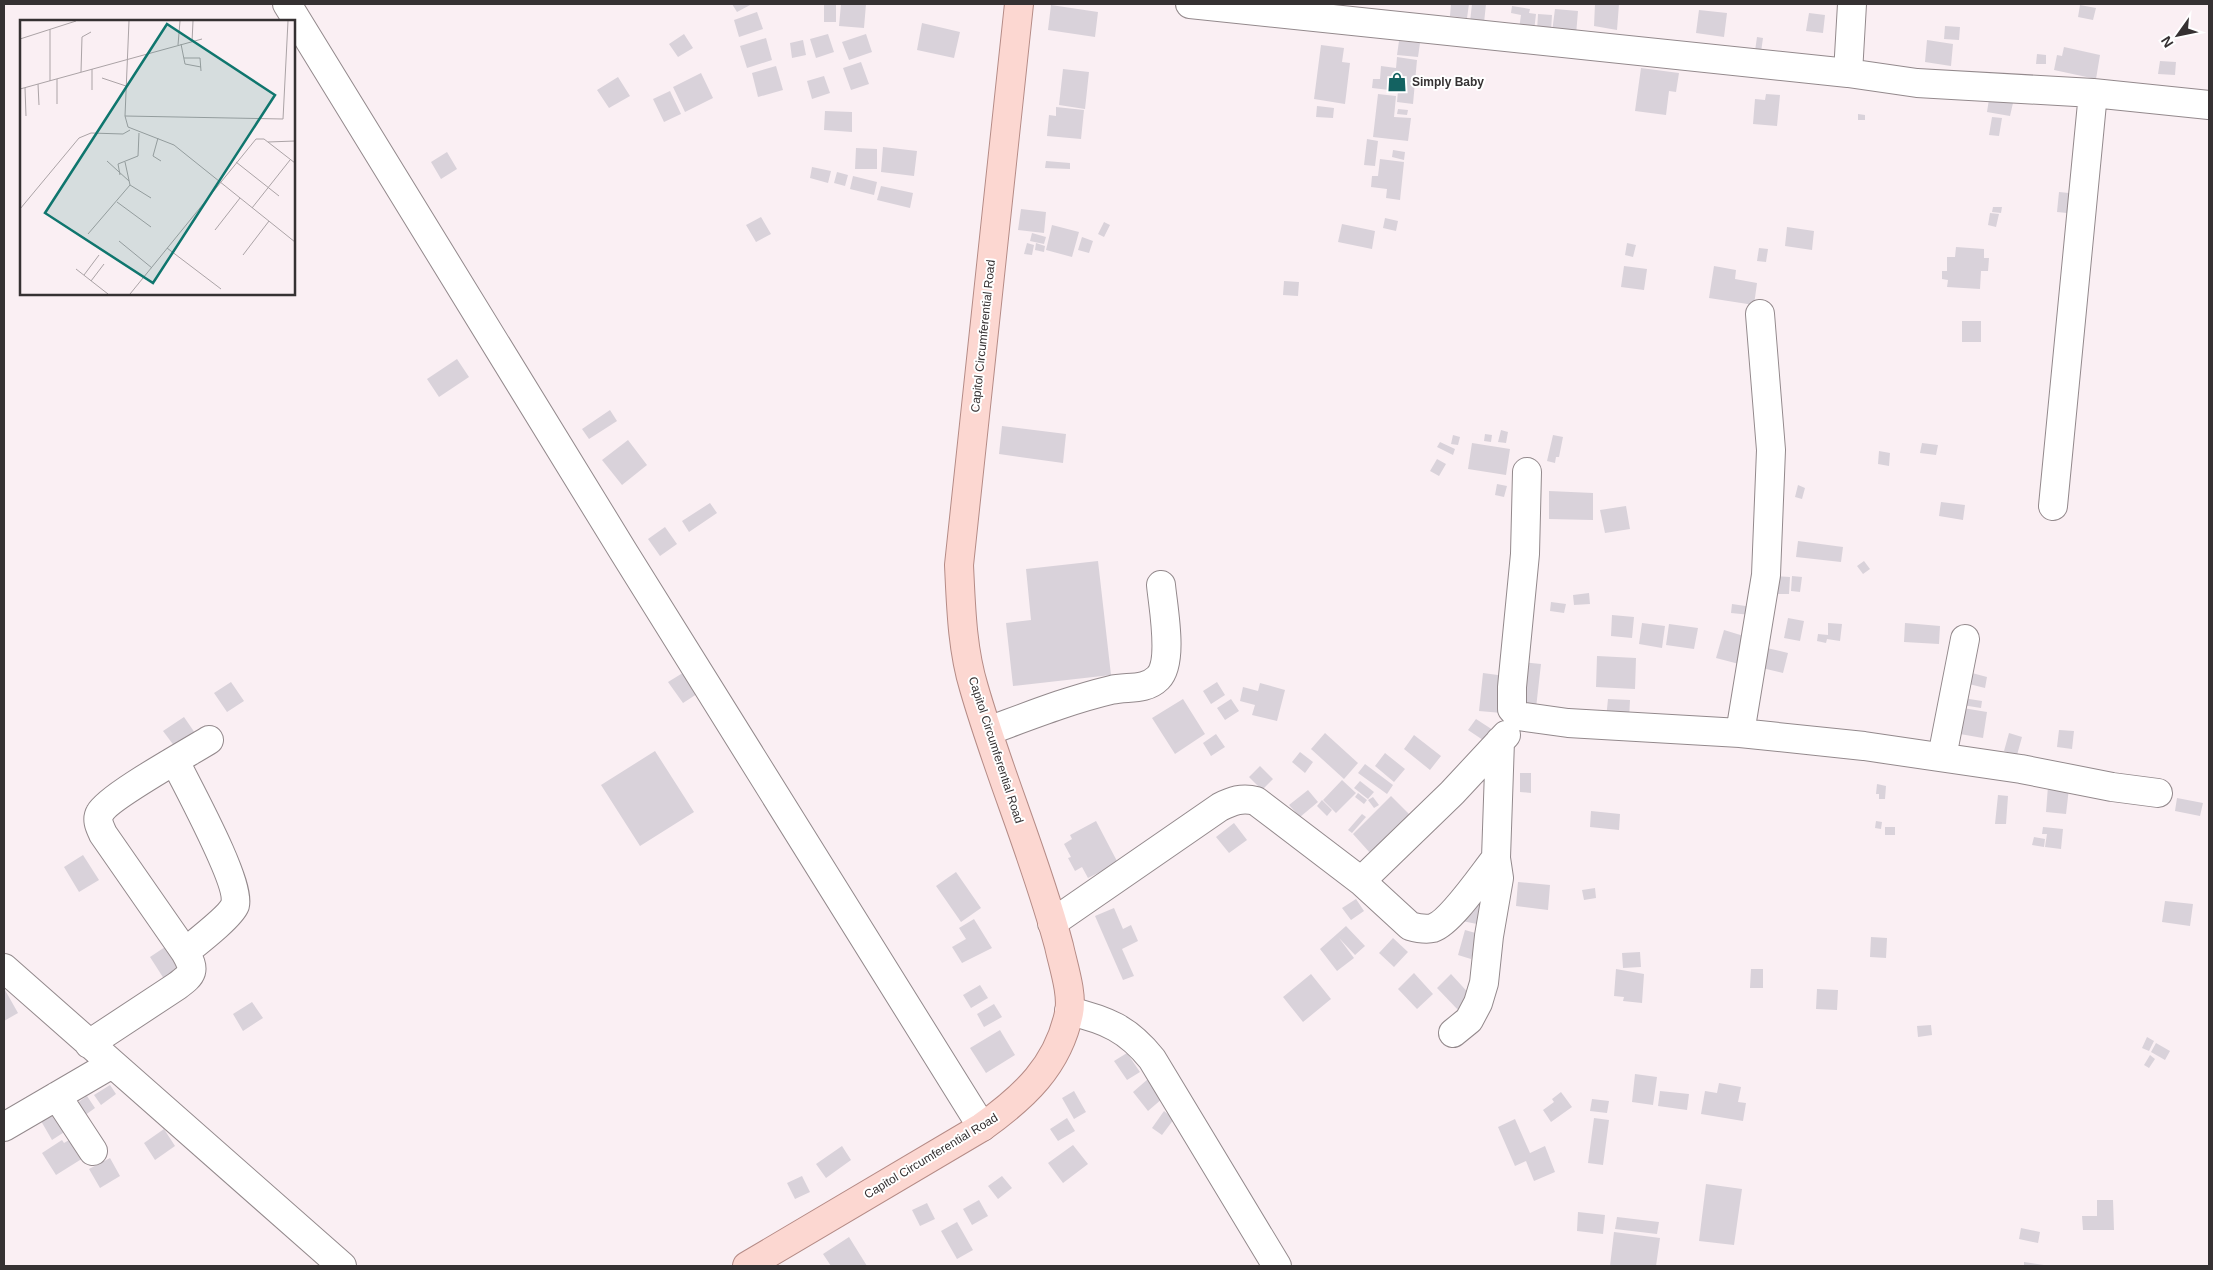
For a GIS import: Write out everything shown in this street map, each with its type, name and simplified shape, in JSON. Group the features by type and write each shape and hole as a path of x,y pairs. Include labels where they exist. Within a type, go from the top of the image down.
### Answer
{"main road":[{"name":"Capitol Circumferential Road","path":"747,1266 982,1127 1011,1106 1039,1079 1058,1046 1069,1012 1066,977 1052,923 973,687 963,628 959,565 1019,4"}],"street":[{"path":"287,4 710,691 982,1127"},
{"path":"1190,4 1848,73 1917,83 2093,93 2209,105"},
{"path":"1848,73 1852,4"},
{"path":"2053,506 2093,93"},
{"path":"1740,733 1752,667 1766,565 1771,450 1760,314"},
{"path":"1527,472 1525,554 1512,703 1514,713 1518,716 1568,724 1740,733 1864,746 2021,769 2112,787 2158,793"},
{"path":"988,731 1086,696 1115,689 1137,688 1159,678 1164,668 1167,649 1161,585"},
{"path":"1942,758 1965,639"},
{"path":"1361,881 1452,793 1500,740 1528,718"},
{"path":"89,1044 189,977 192,970 192,964 185,952 103,834 98,824 100,813 114,799 209,740"},
{"path":"1453,1032 1469,1020 1478,1004 1484,983 1489,936 1499,878 1496,858 1500,740"},
{"path":"175,761 227,868 236,894 234,906 229,914 185,952"},
{"path":"1052,923 1220,807 1234,800 1246,798 1256,801 1361,881 1410,926 1420,929 1434,927 1448,918 1496,858"},
{"path":"6,973 342,1266"},
{"path":"1069,1012 1110,1023 1127,1033 1152,1059 1277,1266"},
{"path":"4,1127 112,1064"},
{"path":"56,1096 93,1151"}],"building":[{"path":"732,4 752,4 737,12"},
{"path":"824,4 836,4 836,22 824,22"},
{"path":"841,4 866,4 864,28 839,26"},
{"path":"1451,4 1469,4 1467,18 1450,16"},
{"path":"1472,4 1486,4 1484,23 1470,22"},
{"path":"1595,4 1619,4 1617,30 1594,26"},
{"path":"1051,5 1098,12 1095,37 1048,30"},
{"path":"2080,5 2096,8 2093,20 2078,17"},
{"path":"1512,6 1530,9 1529,13 1536,14 1534,31 1519,29 1521,15 1511,13"},
{"path":"1555,9 1578,11 1576,35 1552,32"},
{"path":"1699,10 1727,13 1724,37 1696,33"},
{"path":"757,12 763,29 739,37 734,20"},
{"path":"1809,13 1825,15 1823,33 1806,31"},
{"path":"1538,14 1552,15 1551,31 1537,31"},
{"path":"922,23 960,32 954,58 917,50"},
{"path":"1945,26 1960,27 1959,40 1944,39"},
{"path":"684,34 693,48 678,57 669,44"},
{"path":"828,34 834,52 816,58 810,39"},
{"path":"866,34 872,52 849,60 842,42"},
{"path":"1757,37 1763,38 1761,52 1755,51"},
{"path":"766,38 772,60 747,68 740,46"},
{"path":"803,40 806,55 792,58 790,43"},
{"path":"1927,40 1953,44 1951,66 1925,62"},
{"path":"1399,41 1420,43 1418,57 1397,55"},
{"path":"1321,45 1344,48 1342,62 1350,63 1345,104 1314,99"},
{"path":"2064,47 2100,55 2096,79 2054,70 2057,55 2062,56"},
{"path":"2037,54 2046,55 2046,64 2036,64"},
{"path":"1397,57 1417,60 1413,104 1397,102 1398,91 1372,88 1373,79 1380,79 1381,66 1396,68"},
{"path":"2160,61 2176,62 2175,75 2158,74"},
{"path":"861,62 869,84 851,90 843,68"},
{"path":"776,66 783,90 758,97 752,73"},
{"path":"1641,68 1679,73 1676,92 1669,91 1666,115 1635,111"},
{"path":"1063,69 1089,72 1085,109 1059,105"},
{"path":"701,73 713,98 685,112 673,87"},
{"path":"824,76 830,93 812,99 807,81"},
{"path":"618,77 630,96 609,108 597,90"},
{"path":"670,91 681,114 664,122 653,99"},
{"path":"1378,94 1396,96 1394,117 1411,118 1408,141 1373,137"},
{"path":"1766,94 1780,95 1777,126 1753,124 1755,99 1765,100"},
{"path":"1989,99 2013,103 2010,116 1987,112"},
{"path":"1317,106 1334,108 1333,118 1316,117"},
{"path":"1056,107 1084,110 1081,139 1047,136 1049,115 1056,116"},
{"path":"1398,109 1408,110 1407,115 1397,114"},
{"path":"825,111 852,112 852,132 824,130"},
{"path":"1858,114 1865,115 1865,120 1858,120"},
{"path":"1992,117 2002,118 1999,136 1989,135"},
{"path":"1367,139 1378,141 1375,166 1364,165"},
{"path":"883,147 917,151 914,176 881,172"},
{"path":"856,148 877,149 877,169 855,169"},
{"path":"1393,150 1405,152 1404,160 1392,157"},
{"path":"447,152 457,169 441,179 431,162"},
{"path":"1380,159 1404,162 1400,200 1386,198 1387,189 1371,187 1372,176 1378,176"},
{"path":"1046,161 1070,163 1070,169 1045,168"},
{"path":"812,167 831,171 828,183 810,178"},
{"path":"837,172 848,175 845,186 834,183"},
{"path":"853,176 877,182 874,195 850,189"},
{"path":"881,186 913,193 910,208 877,200"},
{"path":"2059,192 2079,194 2077,214 2057,212"},
{"path":"1993,207 2002,207 2001,213 1992,212"},
{"path":"1021,209 1046,212 1044,233 1018,230"},
{"path":"1990,213 1999,214 1996,227 1988,225"},
{"path":"761,217 771,234 756,242 746,225"},
{"path":"1385,218 1398,221 1396,231 1383,228"},
{"path":"1104,222 1110,225 1104,237 1098,234"},
{"path":"1342,224 1375,231 1372,249 1338,242"},
{"path":"1052,225 1079,232 1072,257 1046,250"},
{"path":"1787,227 1814,231 1812,250 1785,246"},
{"path":"1032,233 1046,237 1044,244 1030,241"},
{"path":"1082,237 1093,241 1089,253 1078,250"},
{"path":"1027,243 1034,245 1032,255 1024,254"},
{"path":"1036,243 1045,246 1044,252 1035,250"},
{"path":"1627,243 1636,245 1633,257 1625,255"},
{"path":"1956,247 1984,249 1984,258 1989,258 1988,271 1981,271 1980,289 1947,287 1948,280 1942,279 1942,271 1947,271 1947,257 1955,257"},
{"path":"1759,248 1768,249 1766,262 1757,261"},
{"path":"1624,266 1647,269 1644,290 1621,287"},
{"path":"1714,266 1736,270 1735,279 1757,283 1754,305 1709,298"},
{"path":"1284,281 1299,282 1298,296 1283,295"},
{"path":"1962,321 1981,321 1981,342 1962,342"},
{"path":"457,359 469,377 439,397 427,379"},
{"path":"610,410 617,421 589,439 582,429"},
{"path":"1002,426 1066,434 1063,463 999,454"},
{"path":"1501,430 1508,432 1506,443 1498,442"},
{"path":"1485,434 1492,435 1491,442 1484,441"},
{"path":"1453,435 1460,437 1458,445 1451,444"},
{"path":"1553,435 1563,437 1559,457 1556,457 1555,463 1547,461"},
{"path":"628,440 647,465 622,485 602,460"},
{"path":"1440,442 1455,449 1453,455 1437,447"},
{"path":"1472,443 1510,449 1506,475 1468,469"},
{"path":"1922,443 1938,445 1936,455 1920,453"},
{"path":"1879,451 1890,453 1889,466 1878,464"},
{"path":"1437,459 1446,464 1439,476 1430,471"},
{"path":"1497,484 1507,486 1504,497 1495,495"},
{"path":"1798,485 1805,488 1802,499 1795,497"},
{"path":"1549,491 1593,493 1593,520 1549,519"},
{"path":"1941,502 1965,505 1963,520 1939,516"},
{"path":"710,503 717,513 689,532 682,521"},
{"path":"1626,506 1630,529 1605,533 1600,510"},
{"path":"665,527 677,544 660,556 648,539"},
{"path":"1798,541 1843,547 1841,562 1796,557"},
{"path":"1098,561 1111,675 1013,686 1006,623 1031,620 1026,569"},
{"path":"1864,561 1870,569 1863,574 1857,566"},
{"path":"1775,576 1790,577 1789,594 1774,594"},
{"path":"1792,576 1802,577 1800,592 1791,591"},
{"path":"1589,593 1590,604 1574,605 1573,595"},
{"path":"1551,602 1566,604 1564,613 1550,611"},
{"path":"1732,604 1752,607 1751,615 1731,613"},
{"path":"1612,615 1634,617 1632,638 1611,636"},
{"path":"1788,618 1804,621 1800,641 1784,638"},
{"path":"1642,623 1665,626 1662,648 1639,644"},
{"path":"1828,623 1842,624 1840,641 1827,639 1826,643 1817,641 1818,634 1828,635"},
{"path":"1905,623 1940,626 1939,644 1904,642"},
{"path":"1669,624 1698,628 1694,649 1666,645"},
{"path":"1724,630 1747,637 1739,664 1716,658"},
{"path":"1767,648 1788,653 1783,673 1762,668"},
{"path":"1597,656 1636,658 1635,689 1596,687"},
{"path":"1521,662 1541,664 1536,708 1516,705"},
{"path":"686,671 700,692 683,703 668,682"},
{"path":"1483,673 1505,676 1502,713 1479,711"},
{"path":"1972,673 1987,677 1985,688 1969,684"},
{"path":"231,682 244,701 227,712 214,693"},
{"path":"1217,682 1225,695 1211,704 1203,691"},
{"path":"1260,683 1285,690 1277,721 1252,715 1255,705 1240,701 1243,687 1258,691"},
{"path":"1963,698 1982,701 1981,708 1962,705"},
{"path":"1183,699 1205,734 1175,754 1152,718"},
{"path":"1231,699 1239,711 1225,720 1217,708"},
{"path":"1608,699 1630,700 1629,720 1606,719"},
{"path":"1963,708 1987,712 1983,738 1960,734"},
{"path":"184,717 195,733 175,747 163,731"},
{"path":"1476,719 1496,732 1489,744 1468,730"},
{"path":"2059,730 2074,731 2072,749 2057,747"},
{"path":"1325,733 1358,763 1344,779 1311,749"},
{"path":"2009,733 2022,737 2017,755 2004,751"},
{"path":"1216,734 1225,747 1211,756 1203,743"},
{"path":"1414,735 1441,756 1430,770 1404,749"},
{"path":"655,751 694,812 640,846 601,785"},
{"path":"1300,752 1313,762 1305,773 1292,762"},
{"path":"1385,753 1405,769 1394,782 1375,766"},
{"path":"1365,764 1393,785 1387,794 1358,773"},
{"path":"1260,766 1273,779 1262,790 1249,777"},
{"path":"1520,773 1531,773 1531,793 1520,792"},
{"path":"1342,780 1356,793 1336,813 1323,800"},
{"path":"1360,781 1374,792 1368,799 1354,788"},
{"path":"1877,784 1886,786 1885,799 1879,799 1879,794 1876,794"},
{"path":"2048,786 2069,788 2066,814 2046,812"},
{"path":"1308,790 1318,802 1300,817 1289,805"},
{"path":"1358,793 1367,800 1364,804 1355,797"},
{"path":"1998,795 2008,796 2006,824 1995,824"},
{"path":"1391,796 1410,815 1371,854 1353,834"},
{"path":"1373,797 1379,805 1374,808 1368,800"},
{"path":"2177,798 2203,803 2200,816 2175,811"},
{"path":"1322,800 1332,810 1327,816 1317,806"},
{"path":"1591,811 1620,814 1619,830 1590,827"},
{"path":"1362,814 1366,817 1352,833 1348,830"},
{"path":"1096,821 1118,863 1088,878 1082,867 1075,871 1068,858 1071,857 1064,844 1072,839 1070,835"},
{"path":"1876,821 1882,822 1881,829 1875,828"},
{"path":"1234,823 1247,840 1229,853 1216,837"},
{"path":"1885,827 1895,827 1895,835 1885,835"},
{"path":"2043,827 2063,829 2061,849 2045,847 2047,834 2042,834"},
{"path":"2034,837 2045,839 2044,847 2032,845"},
{"path":"83,855 99,880 79,892 64,867"},
{"path":"956,872 981,908 961,922 936,886"},
{"path":"1518,882 1550,885 1548,910 1516,906"},
{"path":"1595,888 1596,898 1584,900 1582,890"},
{"path":"1356,899 1364,911 1351,920 1342,908"},
{"path":"1472,899 1483,901 1487,926 1462,921"},
{"path":"2165,901 2193,904 2190,926 2162,922"},
{"path":"1114,908 1123,929 1131,925 1138,941 1122,949 1134,976 1123,980 1095,916"},
{"path":"974,919 992,948 962,963 952,947 966,939 959,928"},
{"path":"1346,926 1365,946 1355,955 1339,938 1354,958 1337,971 1320,949"},
{"path":"1465,930 1479,934 1471,959 1458,955"},
{"path":"1871,937 1887,938 1886,958 1870,957"},
{"path":"1393,938 1408,952 1394,967 1379,953"},
{"path":"171,943 187,968 166,982 150,957"},
{"path":"1640,952 1641,967 1623,968 1622,953"},
{"path":"1616,969 1644,974 1642,1003 1623,1001 1624,997 1614,996"},
{"path":"1751,969 1763,969 1763,988 1750,988"},
{"path":"1414,973 1433,994 1417,1009 1398,989"},
{"path":"1311,974 1331,999 1303,1022 1283,997"},
{"path":"1451,974 1473,998 1459,1011 1437,988"},
{"path":"980,985 988,998 971,1008 963,995"},
{"path":"1817,989 1838,990 1837,1010 1816,1009"},
{"path":"4,991 18,1013 4,1021"},
{"path":"252,1002 263,1018 243,1031 233,1014"},
{"path":"994,1004 1002,1017 984,1027 977,1014"},
{"path":"1931,1025 1932,1035 1918,1037 1917,1026"},
{"path":"1000,1030 1015,1055 986,1073 970,1048"},
{"path":"2147,1037 2154,1041 2149,1051 2142,1048"},
{"path":"2156,1043 2170,1051 2165,1060 2151,1052"},
{"path":"1127,1053 1140,1072 1127,1080 1114,1061"},
{"path":"2150,1055 2155,1059 2149,1068 2144,1065"},
{"path":"1635,1074 1657,1077 1653,1105 1632,1102"},
{"path":"1148,1079 1163,1098 1148,1111 1133,1092"},
{"path":"1719,1083 1741,1087 1738,1102 1746,1103 1743,1121 1701,1114 1705,1091 1717,1093"},
{"path":"110,1085 116,1094 101,1105 94,1095"},
{"path":"1074,1091 1086,1112 1074,1119 1062,1098"},
{"path":"1660,1091 1689,1094 1687,1110 1658,1106"},
{"path":"1561,1092 1572,1107 1551,1122 1543,1110 1554,1102 1552,1099"},
{"path":"87,1096 95,1108 77,1121 69,1109"},
{"path":"1592,1099 1609,1101 1607,1113 1590,1111"},
{"path":"61,1109 72,1127 52,1140 41,1121"},
{"path":"1164,1111 1174,1119 1162,1135 1152,1128"},
{"path":"1067,1118 1075,1131 1058,1141 1050,1129"},
{"path":"1594,1118 1609,1120 1603,1165 1588,1163"},
{"path":"1515,1119 1530,1153 1545,1146 1555,1172 1534,1181 1526,1161 1515,1166 1498,1127"},
{"path":"164,1129 175,1146 155,1160 144,1143"},
{"path":"76,1136 88,1155 56,1175 42,1153 62,1140 64,1143"},
{"path":"1073,1145 1088,1164 1063,1183 1048,1163"},
{"path":"842,1146 851,1160 826,1178 816,1164"},
{"path":"110,1158 120,1176 100,1188 89,1169"},
{"path":"802,1176 810,1192 795,1199 787,1183"},
{"path":"1002,1176 1012,1188 998,1199 988,1186"},
{"path":"1706,1184 1742,1189 1734,1245 1699,1241"},
{"path":"979,1200 988,1216 972,1225 963,1209"},
{"path":"2097,1200 2113,1200 2114,1230 2083,1230 2082,1216 2097,1216"},
{"path":"927,1203 935,1219 920,1226 912,1210"},
{"path":"1578,1212 1605,1215 1603,1234 1577,1231"},
{"path":"1617,1217 1659,1222 1657,1234 1615,1229"},
{"path":"957,1222 973,1250 957,1259 941,1231"},
{"path":"2021,1228 2040,1232 2038,1243 2019,1239"},
{"path":"1614,1232 1660,1238 1656,1266 1610,1266"},
{"path":"849,1237 867,1266 831,1266 823,1254"},
{"path":"2024,1262 2044,1265 2044,1266 2024,1266"}],"place":[{"name":"Simply Baby","path":"1397,82"}]}
